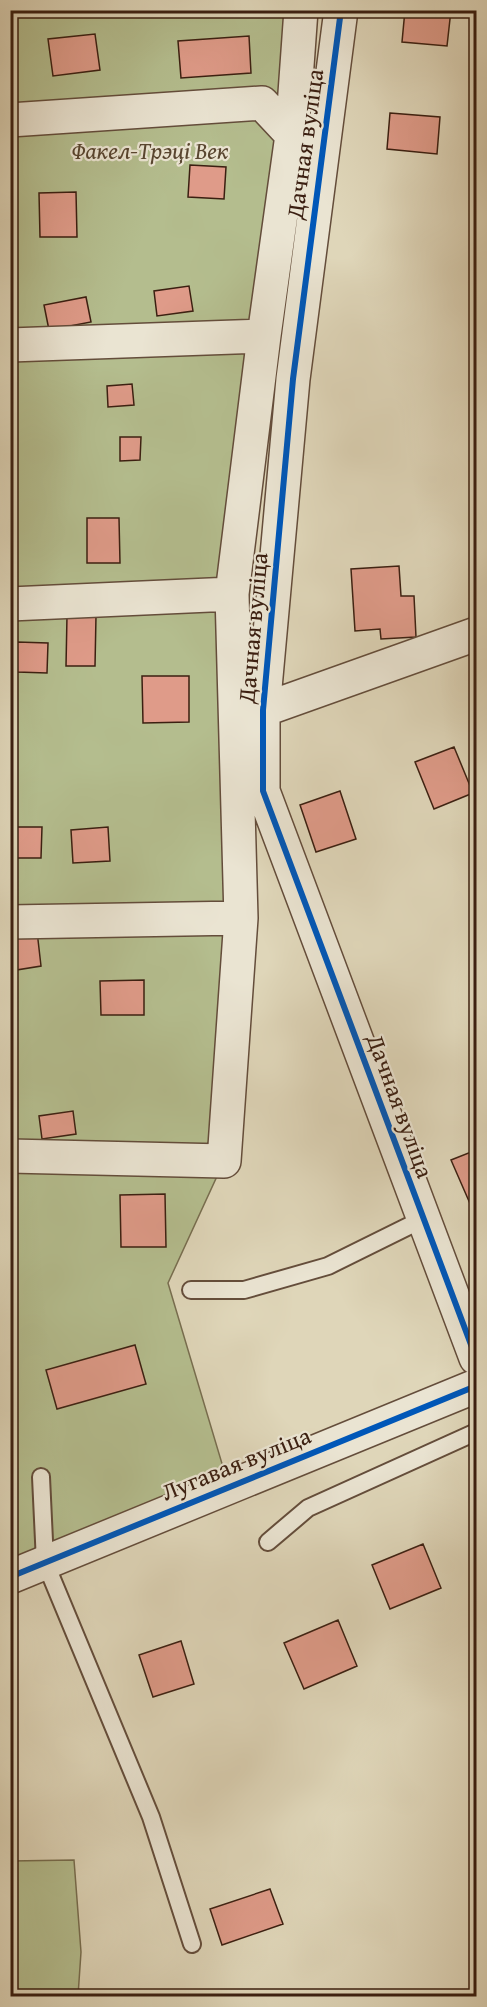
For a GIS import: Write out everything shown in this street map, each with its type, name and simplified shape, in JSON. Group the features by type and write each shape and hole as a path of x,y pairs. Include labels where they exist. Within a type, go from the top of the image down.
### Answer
{"street":[{"path":"10,1156 224,1161 241,918 232,594 292,135 301,10"},
{"name":"Дачная вуліца","path":"341,10 293,379 263,710 263,791 477,1358"},
{"path":"10,120 262,103 292,135"},
{"path":"10,345 264,336"},
{"path":"10,604 232,594"},
{"path":"263,710 477,634"},
{"path":"10,922 241,918"},
{"name":"Лугавая вуліца","path":"10,1577 477,1386"}],"lane":[{"path":"191,1290 244,1290 328,1266 423,1219"},
{"path":"268,1542 308,1508 477,1432"},
{"path":"41,1477 45,1562 151,1817 192,1944"}],"green space":[{"name":"Факел-Трэці Век","path":"11,11 301,11 232,594 224,1161 168,1283 229,1487 11,1577"},
{"path":"74,1860 81,1952 78,1996 11,1996 11,1861"}],"building":[{"path":"405,10 451,10 447,46 402,42"},
{"path":"95,34 100,70 53,76 48,39"},
{"path":"249,36 251,73 181,78 178,41"},
{"path":"390,113 440,117 437,154 387,149"},
{"path":"190,165 226,167 224,199 188,197"},
{"path":"76,192 77,237 40,237 39,193"},
{"path":"189,286 193,311 157,316 154,291"},
{"path":"86,297 91,322 49,330 44,305"},
{"path":"132,384 134,405 108,407 107,386"},
{"path":"120,437 141,437 140,460 120,461"},
{"path":"87,518 119,518 120,563 87,563"},
{"path":"399,566 401,596 414,596 416,637 381,639 380,629 355,631 351,569"},
{"path":"67,616 96,616 95,666 66,666"},
{"path":"17,642 48,643 47,673 17,672"},
{"path":"142,676 189,676 189,722 143,723"},
{"path":"454,747 473,793 434,809 415,762"},
{"path":"340,791 356,839 316,852 300,805"},
{"path":"10,827 42,827 41,858 10,858"},
{"path":"108,827 110,861 73,863 71,830"},
{"path":"37,931 41,966 10,971 10,934"},
{"path":"144,980 144,1015 101,1015 100,981"},
{"path":"73,1111 76,1134 42,1139 39,1116"},
{"path":"476,1150 476,1214 475,1215 451,1160"},
{"path":"165,1194 166,1247 121,1247 120,1195"},
{"path":"135,1345 146,1384 57,1409 46,1370"},
{"path":"423,1544 441,1588 390,1609 372,1565"},
{"path":"338,1620 357,1666 304,1689 284,1643"},
{"path":"181,1641 194,1684 153,1697 139,1655"},
{"path":"270,1889 283,1924 222,1945 210,1909"}],"cycle path":[{"path":"341,10 293,379 263,710 263,791 476,1358"},
{"path":"10,1577 476,1386"}]}
